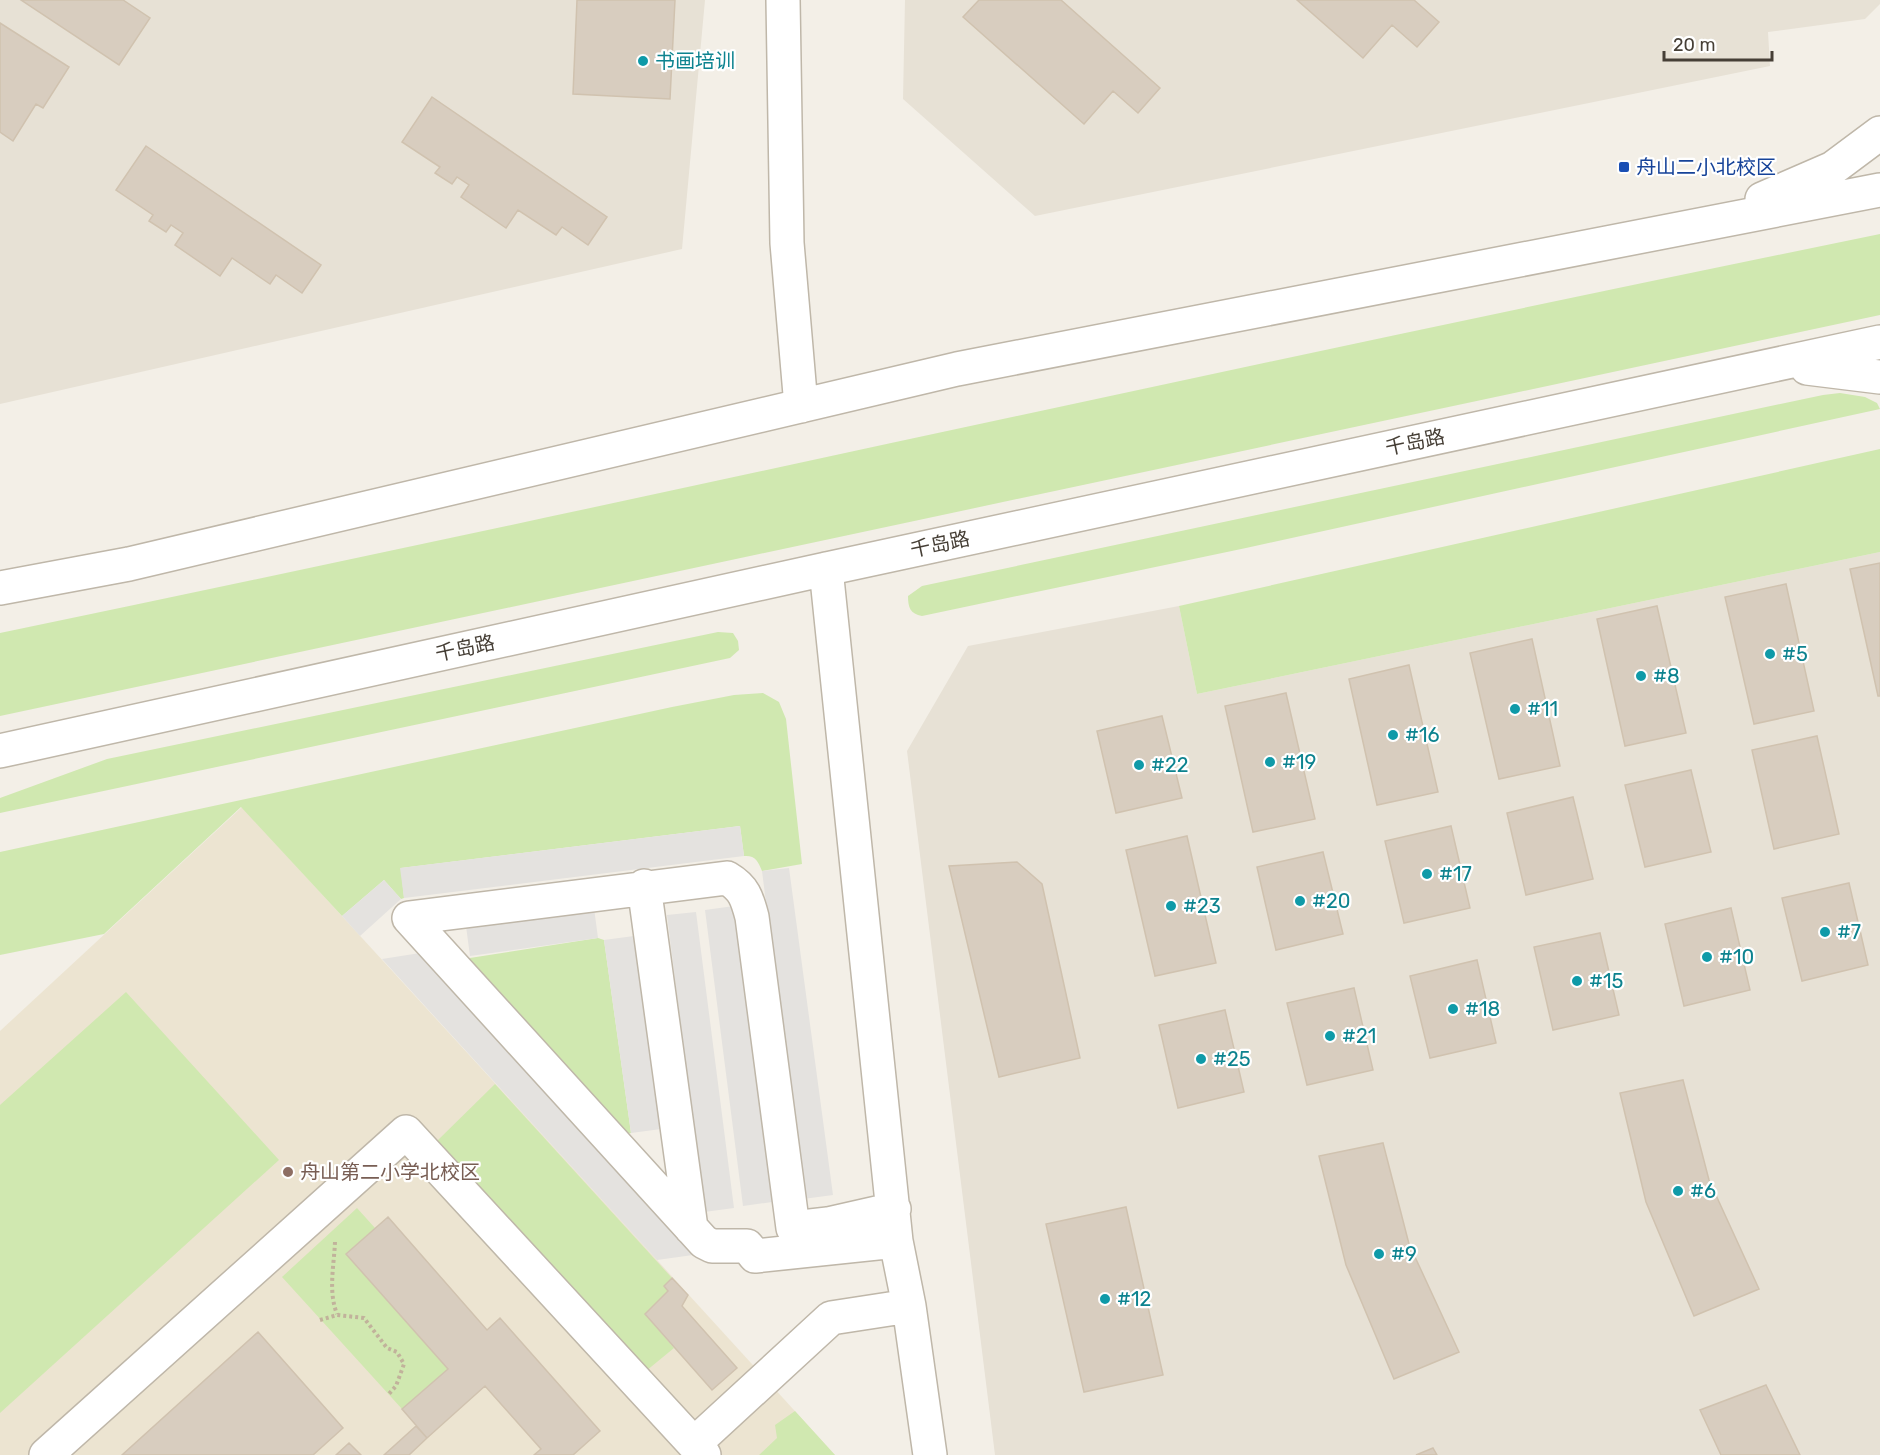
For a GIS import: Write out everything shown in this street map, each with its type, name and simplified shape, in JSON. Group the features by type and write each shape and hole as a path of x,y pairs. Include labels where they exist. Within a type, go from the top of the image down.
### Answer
{"street":[{"path":"783,0 787,243 801,406"},
{"path":"1712,222 1833,168 1880,133"},
{"path":"0,588 129,564 957,369 1880,190"},
{"name":"千岛路","path":"0,751 826,569 1880,342"},
{"path":"1775,365 1880,377"},
{"path":"826,569 896,1241 909,1306 930,1455"},
{"path":"894,1209 828,1224 793,1228 752,917 746,893 741,886 727,878 644,886 409,918 704,1242 712,1246 747,1246 755,1256 896,1241"},
{"path":"644,886 691,1228"},
{"path":"45,1455 406,1132 699,1450 831,1318 909,1306"}],"path":[{"path":"324,1206 340,1224 334,1243 331,1281 332,1303 337,1315"},
{"path":"320,1320 337,1315 364,1318 387,1348 397,1352 404,1364 396,1386 388,1395"}],"shaded area":[{"path":"0,0 705,0 682,249 0,404"},
{"path":"905,0 1880,0 1880,4 1865,19 1768,32 1770,66 1035,216 903,99"},
{"path":"1880,552 1880,1455 995,1455 907,751 968,646 1179,606 1197,694"},
{"name":"舟山第二小学北校区","path":"242,807 835,1455 0,1455 0,1031"},
{"path":"740,826 744,856 404,898 400,868"},
{"path":"789,868 833,1195 803,1199 762,871"},
{"path":"384,880 401,899 360,936 342,916"},
{"path":"734,906 772,1202 743,1206 705,910"},
{"path":"594,908 598,938 470,956 466,926"},
{"path":"696,912 734,1208 704,1212 667,915"},
{"path":"634,936 661,1129 631,1133 604,940"},
{"path":"420,953 693,1255 657,1260 382,959"}],"green space":[{"path":"1880,234 1880,315 0,716 0,633 1409,332"},
{"path":"1840,393 1865,397 1877,403 1880,409 1246,548 922,616 910,609 908,596 922,586"},
{"path":"1880,449 1880,552 1197,694 1179,606"},
{"path":"718,632 733,633 738,641 739,650 730,658 0,813 0,798 107,759"},
{"path":"763,693 779,702 786,719 802,864 762,871 756,859 744,856 740,826 401,868 404,898 401,899 384,880 342,916 241,807 104,934 0,955 0,852 672,707 734,695"},
{"path":"598,938 604,940 631,1133 618,1136 457,960"},
{"path":"126,992 279,1160 0,1413 0,1105"},
{"path":"495,1084 672,1278 664,1286 668,1291 645,1314 674,1348 646,1371 437,1141"},
{"path":"357,1208 375,1228 346,1254 448,1369 402,1409 282,1277"},
{"path":"795,1411 835,1455 759,1455 777,1438 775,1425"}],"building":[{"path":"21,0 123,0 150,18 119,65"},
{"path":"577,0 675,0 670,99 573,94"},
{"path":"979,0 1061,0 1160,88 1138,113 1113,91 1084,124 963,17"},
{"path":"1297,0 1414,0 1439,22 1417,47 1392,25 1363,58"},
{"path":"0,23 69,67 43,108 36,104 13,141 0,132"},
{"path":"432,97 607,217 588,245 562,227 556,235 518,210 506,228 461,197 469,185 457,177 452,184 435,173 440,167 402,142"},
{"path":"146,146 321,265 302,293 276,275 270,284 232,258 220,276 175,245 183,233 171,225 166,232 149,221 153,215 116,190"},
{"path":"1880,563 1880,696 1878,696 1850,569"},
{"name":"#5","path":"1786,584 1814,711 1754,724 1725,597"},
{"name":"#8","path":"1657,606 1686,733 1625,746 1597,619"},
{"name":"#11","path":"1532,639 1560,766 1499,779 1470,653"},
{"name":"#16","path":"1409,665 1438,792 1377,805 1349,679"},
{"name":"#19","path":"1286,693 1315,819 1253,832 1225,706"},
{"name":"#22","path":"1162,716 1182,798 1116,813 1097,731"},
{"path":"1817,736 1839,834 1774,849 1752,750"},
{"path":"1691,770 1711,852 1645,867 1625,785"},
{"path":"1573,797 1593,879 1526,895 1507,813"},
{"name":"#17","path":"1451,826 1470,908 1404,923 1385,841"},
{"name":"#23","path":"1187,836 1216,963 1155,976 1126,850"},
{"name":"#20","path":"1323,852 1343,934 1276,950 1257,867"},
{"path":"1017,862 1042,884 1080,1058 999,1077 949,866"},
{"name":"#7","path":"1849,883 1868,965 1802,981 1782,898"},
{"name":"#10","path":"1731,908 1750,990 1684,1006 1665,924"},
{"name":"#15","path":"1600,933 1619,1015 1553,1030 1534,947"},
{"name":"#18","path":"1477,960 1496,1043 1430,1058 1410,976"},
{"name":"#21","path":"1354,988 1373,1070 1307,1085 1287,1003"},
{"name":"#25","path":"1225,1010 1244,1092 1178,1108 1159,1025"},
{"name":"#6","path":"1683,1080 1709,1180 1759,1289 1694,1316 1646,1202 1620,1093"},
{"name":"#9","path":"1383,1143 1409,1244 1459,1352 1394,1379 1346,1265 1319,1156"},
{"name":"#12","path":"1126,1207 1163,1375 1084,1392 1046,1224"},
{"path":"388,1217 487,1330 500,1318 600,1431 573,1455 534,1455 541,1449 485,1386 427,1438 402,1409 448,1369 346,1254"},
{"path":"672,1278 688,1295 682,1306 737,1368 712,1390 645,1314 668,1291 664,1286"},
{"path":"258,1332 343,1428 313,1455 122,1455"},
{"path":"1766,1385 1800,1455 1721,1455 1700,1410"},
{"path":"416,1426 427,1438 409,1455 384,1455"},
{"path":"349,1443 361,1455 336,1455"},
{"path":"1433,1448 1437,1455 1416,1455"}],"place":[{"name":"书画培训","path":"643,61"},
{"name":"舟山二小北校区","path":"1624,167"},
{"name":"#5","path":"1770,654"},
{"name":"#8","path":"1641,676"},
{"name":"#11","path":"1515,709"},
{"name":"#16","path":"1393,735"},
{"name":"#19","path":"1270,762"},
{"name":"#22","path":"1139,765"},
{"name":"#17","path":"1427,874"},
{"name":"#20","path":"1300,901"},
{"name":"#23","path":"1171,906"},
{"name":"#7","path":"1825,932"},
{"name":"#10","path":"1707,957"},
{"name":"#15","path":"1577,981"},
{"name":"#18","path":"1453,1009"},
{"name":"#21","path":"1330,1036"},
{"name":"#25","path":"1201,1059"},
{"name":"舟山第二小学北校区","path":"288,1172"},
{"name":"#6","path":"1678,1191"},
{"name":"#9","path":"1379,1254"},
{"name":"#12","path":"1105,1299"}]}
